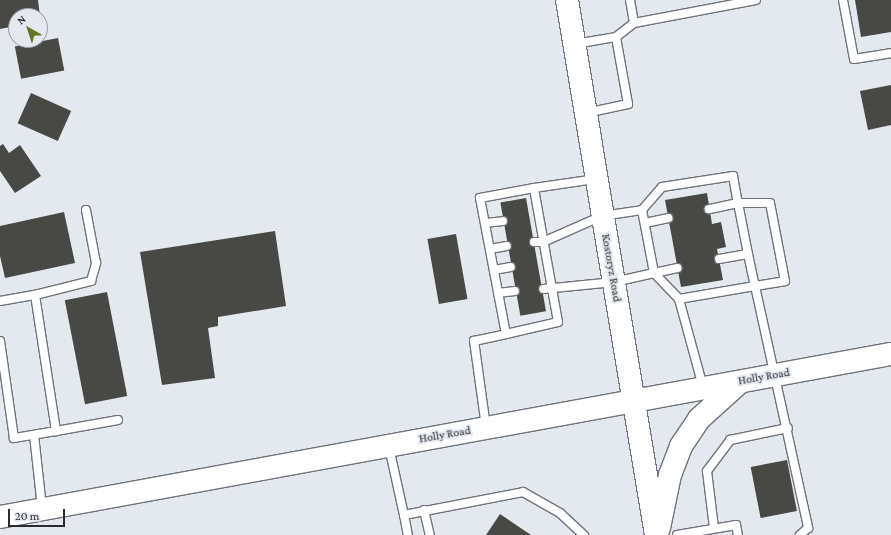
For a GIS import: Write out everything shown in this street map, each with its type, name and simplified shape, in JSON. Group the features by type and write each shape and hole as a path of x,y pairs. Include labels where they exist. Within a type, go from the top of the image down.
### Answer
{"main road":[{"name":"Kostoryz Road","path":"567,0 633,401 657,535"},
{"name":"Holly Road","path":"0,516 891,354"},
{"path":"657,535 670,475 680,446 699,419 742,382"}],"lane":[{"path":"630,0 634,23"},
{"path":"574,44 616,37 634,23 756,0"},
{"path":"843,0 854,59 891,53"},
{"path":"585,113 628,104 616,37"},
{"path":"534,242 543,242 602,216 642,210 662,187 733,176 748,254 788,428 808,528 800,535"},
{"path":"506,334 480,198 596,179"},
{"path":"486,428 474,341 558,322 554,289 543,242 534,215 534,188"},
{"path":"679,299 785,281 770,203 738,203 710,210"},
{"path":"0,301 35,295 91,281 96,263 86,210"},
{"path":"642,210 654,273 679,299 703,388"},
{"path":"645,223 668,218"},
{"path":"485,223 503,221"},
{"path":"490,249 507,246"},
{"path":"719,259 748,254"},
{"path":"538,263 547,261"},
{"path":"494,270 511,267"},
{"path":"543,289 614,282 677,268"},
{"path":"498,293 515,291"},
{"path":"35,295 56,431"},
{"path":"0,341 14,438 118,420"},
{"path":"714,528 707,471 730,440 788,428"},
{"path":"34,435 42,509"},
{"path":"389,446 408,535"},
{"path":"404,515 523,492 560,513 584,535"},
{"path":"424,510 430,535"},
{"path":"677,535 698,533 714,528 736,525 738,535"}],"building":[{"path":"0,0 38,0 39,8 8,8 8,28 0,29"},
{"path":"855,0 891,0 891,32 861,37"},
{"path":"58,38 64,70 21,79 15,48 48,48 48,40"},
{"path":"891,85 891,125 868,130 860,91"},
{"path":"31,93 71,111 58,141 18,123"},
{"path":"3,144 9,153 20,145 41,176 15,193 0,171 0,146"},
{"path":"707,193 712,224 721,222 726,247 717,249 723,280 681,287 665,200"},
{"path":"526,198 546,311 520,316 500,203"},
{"path":"64,212 75,263 5,278 0,256 0,226"},
{"path":"275,231 286,306 218,317 218,326 208,328 215,378 162,385 140,252"},
{"path":"456,234 467,299 439,304 427,239"},
{"path":"107,292 127,396 85,404 65,300"},
{"path":"787,460 797,511 761,518 751,467"},
{"path":"500,514 531,535 486,535"}]}
